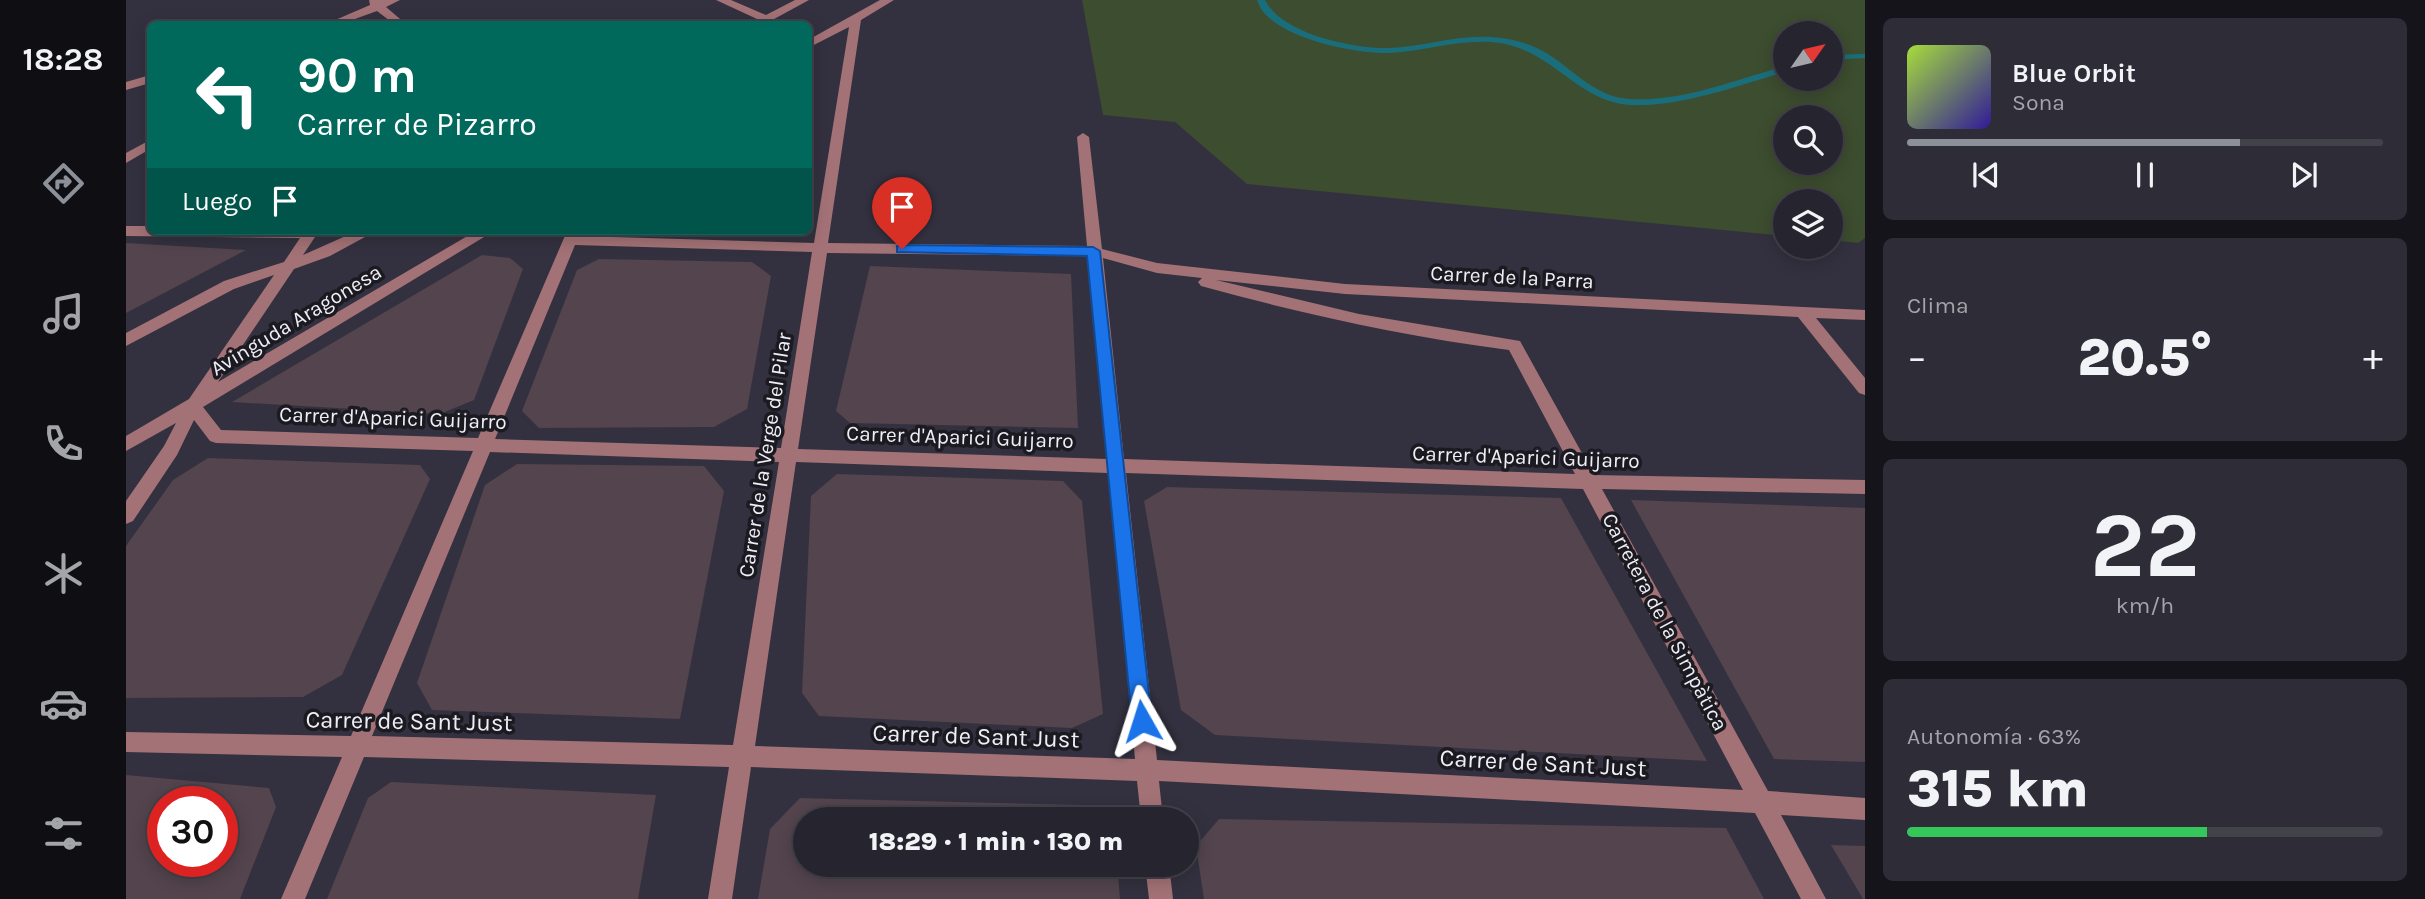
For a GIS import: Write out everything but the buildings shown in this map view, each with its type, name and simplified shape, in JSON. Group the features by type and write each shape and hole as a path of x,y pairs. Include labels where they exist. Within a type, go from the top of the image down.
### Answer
{"street":[{"path":"346,21 375,3 394,0"},
{"path":"722,0 760,21"},
{"path":"764,21 803,0"},
{"path":"812,44 888,0"},
{"path":"375,3 396,21"},
{"name":"Carrer de la Verge del Pilar","path":"720,899 856,19"},
{"path":"126,86 147,80"},
{"path":"1083,137 1151,807"},
{"path":"126,159 147,146"},
{"path":"126,231 147,231"},
{"path":"126,516 171,450 193,406 309,235"},
{"name":"Avinguda Aragonesa","path":"126,340 229,285 325,253 361,235"},
{"name":"Avinguda Aragonesa","path":"126,444 480,235"},
{"path":"293,899 573,236"},
{"name":"Carrer de la Parra","path":"573,236 820,248 1093,251 1314,311 1462,339 1514,345"},
{"name":"Carrer de la Parra","path":"1157,268 1345,289 1865,315"},
{"path":"1803,313 1865,389"},
{"name":"Carretera de la Simpàtica","path":"1514,345 1814,899"},
{"name":"Carrer d'Aparici Guijarro","path":"193,406 216,436 789,453 1589,482 1865,487"},
{"name":"Carrer de Sant Just","path":"126,742 743,754 1147,768 1865,809"},
{"path":"1158,877 1161,899"}],"green space":[{"path":"1082,0 1865,0 1865,238 1858,243 1843,241 1843,189 1773,189 1773,235 1247,184 1175,122 1103,115"}],"waterway":[{"path":"1261,0 1266,11 1277,21 1293,29 1364,49 1404,49 1469,39 1491,39 1516,44 1548,58 1586,86 1618,101 1651,101 1690,96 1773,73"},
{"path":"1843,57 1865,56"}],"route":[{"path":"902,249 1093,251 1142,721"}]}
